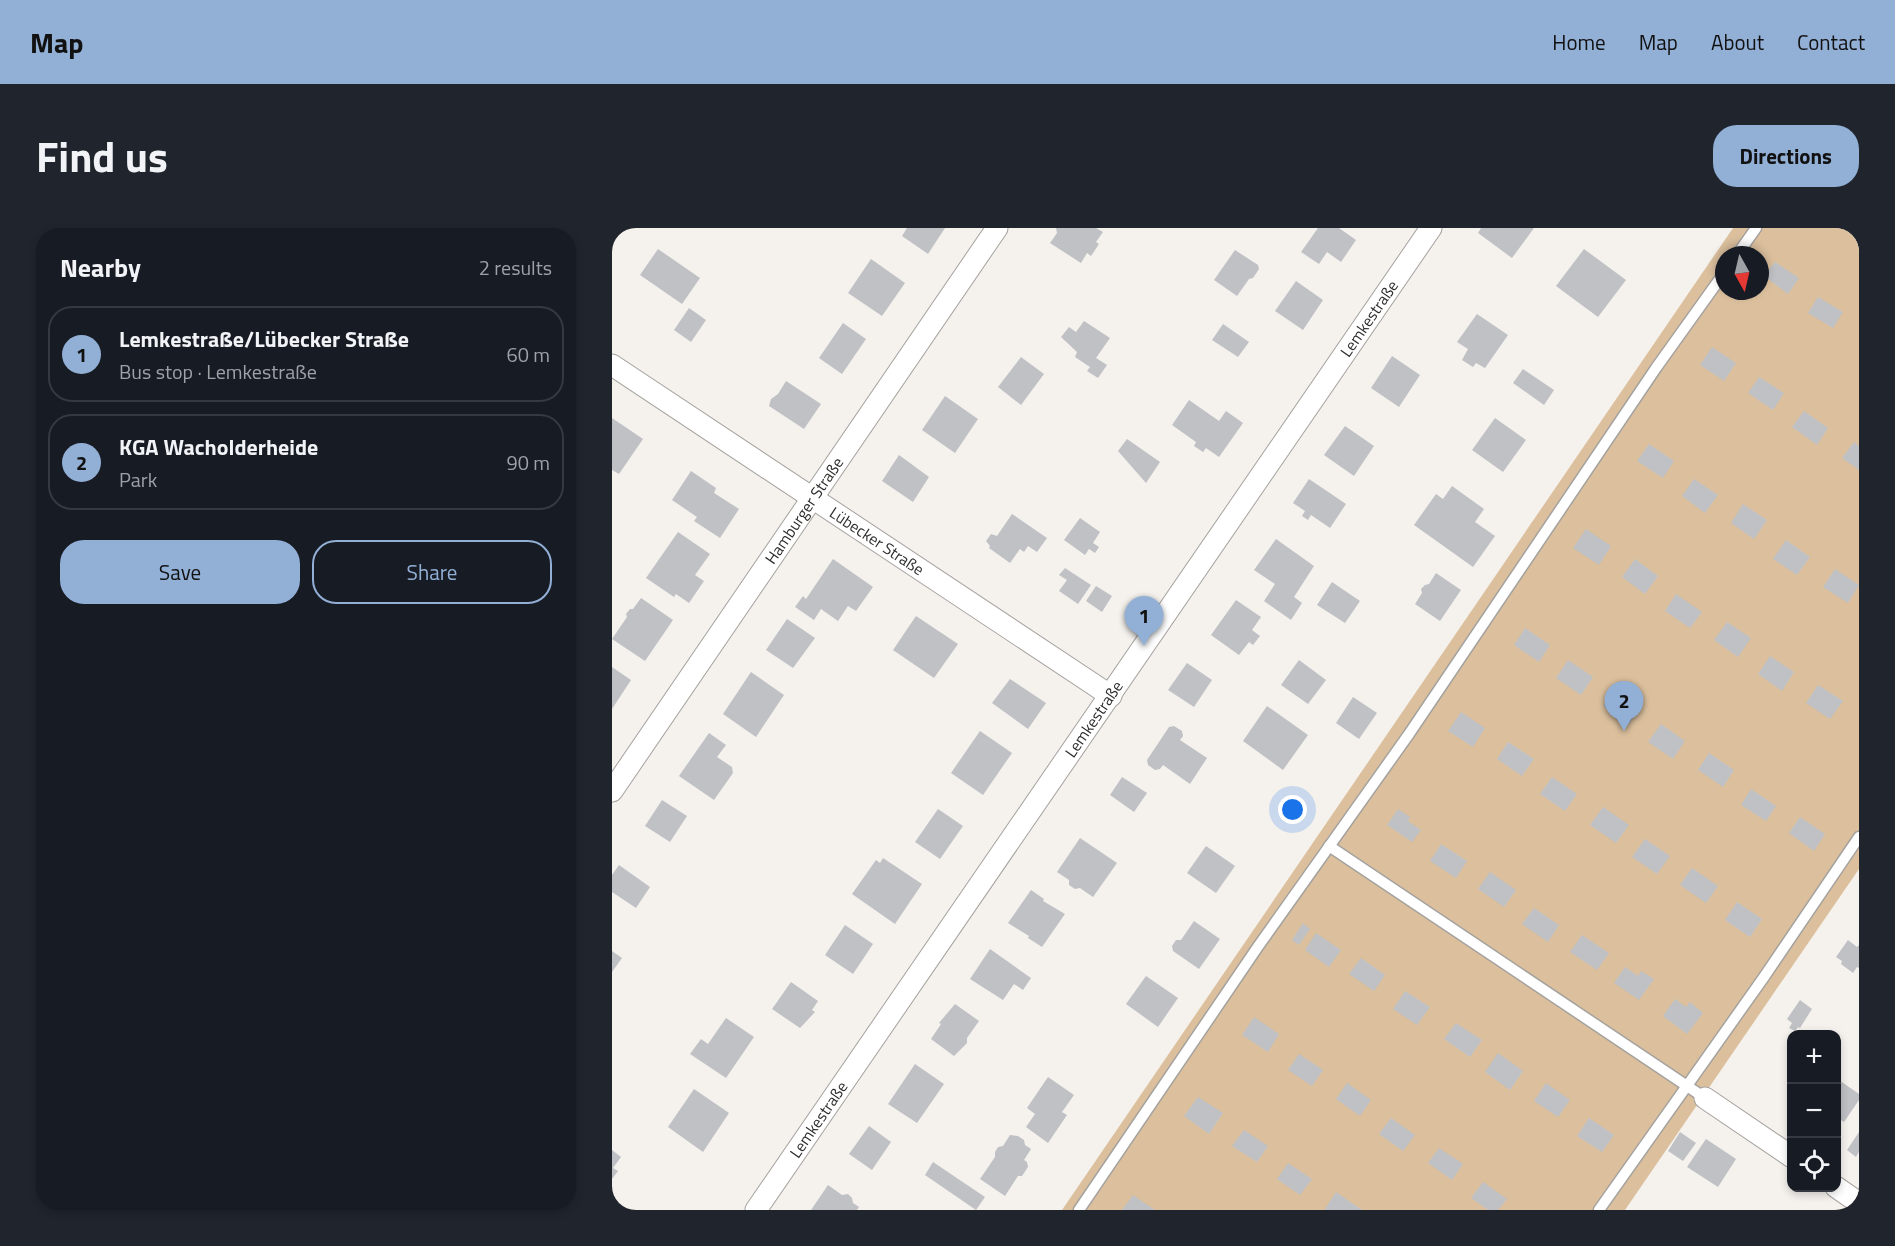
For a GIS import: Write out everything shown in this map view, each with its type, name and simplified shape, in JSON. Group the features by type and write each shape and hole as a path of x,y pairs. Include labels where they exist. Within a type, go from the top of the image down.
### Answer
{"street":[{"name":"Hamburger Straße","path":"612,791 997,228"},
{"name":"Lemkestraße","path":"756,1210 1431,228"},
{"name":"Lübecker Straße","path":"612,365 1111,696"},
{"path":"1705,1098 1787,1153"},
{"path":"1841,1190 1859,1203"}],"lane":[{"path":"1743,246 1756,228"},
{"path":"1079,1210 1257,948 1409,734 1715,286"},
{"path":"1599,1210 1859,837"},
{"path":"1329,846 1705,1098"}],"shaded area":[{"path":"1733,228 1859,228 1859,869 1625,1210 1062,1210 1715,254 1715,300 1769,300 1769,246 1721,246"}],"building":[{"path":"907,228 945,228 928,254 902,236"},
{"path":"1056,228 1096,228 1103,232 1091,256 1087,253 1081,263 1050,243 1057,233"},
{"path":"1318,228 1339,228 1356,240 1341,262 1327,252 1319,264 1301,252"},
{"path":"1481,228 1534,228 1512,258 1478,233"},
{"path":"658,249 700,278 682,304 640,275"},
{"path":"1584,249 1626,280 1598,317 1556,286"},
{"path":"1235,250 1258,265 1259,269 1237,296 1214,280"},
{"path":"871,259 905,283 882,316 848,293"},
{"path":"1775,262 1799,278 1788,294 1769,280 1769,270"},
{"path":"1296,281 1323,300 1303,330 1275,311"},
{"path":"1818,297 1843,312 1833,328 1808,313"},
{"path":"689,308 706,320 691,342 674,330"},
{"path":"1477,314 1508,335 1485,368 1476,363 1473,367 1462,360 1468,349 1457,342"},
{"path":"1084,321 1110,338 1096,358 1107,365 1098,378 1087,371 1090,367 1075,357 1077,352 1061,337 1069,327 1076,332"},
{"path":"843,323 866,339 842,374 819,358"},
{"path":"1223,324 1249,342 1238,357 1212,340"},
{"path":"1712,347 1736,363 1724,381 1700,365"},
{"path":"1392,356 1420,375 1399,407 1371,388"},
{"path":"1021,357 1044,374 1021,405 998,387"},
{"path":"1523,369 1554,390 1544,405 1513,383"},
{"path":"1759,377 1784,393 1773,410 1748,393"},
{"path":"786,381 821,404 804,429 769,406 771,399 778,394"},
{"path":"945,396 978,419 955,453 922,430"},
{"path":"1189,400 1219,421 1226,411 1243,423 1219,457 1206,448 1203,452 1194,446 1196,442 1172,425"},
{"path":"1804,411 1828,428 1817,445 1792,427"},
{"path":"612,418 643,439 619,474 612,470"},
{"path":"1495,418 1526,440 1503,472 1472,450"},
{"path":"1345,426 1374,446 1354,476 1324,455"},
{"path":"1127,439 1160,462 1146,483 1118,451"},
{"path":"1854,442 1859,446 1859,470 1842,458"},
{"path":"1649,444 1674,461 1663,478 1637,461"},
{"path":"899,455 929,477 913,502 882,481"},
{"path":"691,471 716,488 714,493 739,509 720,538 694,521 697,517 672,500"},
{"path":"1309,479 1346,504 1330,528 1311,515 1308,520 1302,516 1305,511 1293,503"},
{"path":"1694,479 1718,495 1705,513 1682,496"},
{"path":"1452,486 1484,509 1475,522 1495,536 1473,567 1414,525 1436,494 1443,499"},
{"path":"1743,504 1767,520 1754,539 1731,523"},
{"path":"1012,514 1047,538 1037,552 1028,546 1024,552 1020,549 1010,563 989,548 986,541 991,534 997,536"},
{"path":"1080,518 1100,532 1093,543 1099,547 1095,553 1089,549 1085,555 1064,540"},
{"path":"1586,529 1611,546 1599,565 1573,548"},
{"path":"678,532 710,554 695,575 704,581 689,603 676,594 674,597 646,578"},
{"path":"1276,539 1314,566 1294,597 1302,603 1291,620 1264,601 1275,584 1254,570"},
{"path":"1786,540 1810,557 1797,575 1773,559"},
{"path":"833,559 873,587 856,611 848,606 838,621 821,609 814,620 795,607 803,596 806,599"},
{"path":"1635,559 1658,576 1645,594 1622,577"},
{"path":"1065,568 1091,585 1078,604 1059,591 1067,580 1059,575"},
{"path":"1835,569 1859,585 1848,603 1823,587"},
{"path":"1436,573 1461,590 1440,621 1415,604 1422,593 1421,589 1429,584"},
{"path":"1332,582 1360,601 1345,623 1317,605"},
{"path":"1096,586 1112,596 1102,612 1086,601"},
{"path":"1676,594 1702,612 1690,628 1665,611"},
{"path":"641,598 673,620 645,661 612,639 627,617 626,614"},
{"path":"1236,600 1261,617 1252,630 1260,636 1253,645 1249,642 1239,655 1211,635"},
{"path":"916,616 958,644 934,678 893,650"},
{"path":"787,619 815,638 793,668 766,650"},
{"path":"1727,622 1751,638 1738,657 1714,640"},
{"path":"1525,628 1550,645 1539,662 1514,645"},
{"path":"1770,656 1794,672 1782,691 1758,674"},
{"path":"1299,660 1326,680 1308,704 1281,685"},
{"path":"1568,660 1593,677 1581,695 1556,678"},
{"path":"1187,663 1212,680 1194,707 1168,690"},
{"path":"612,667 631,680 612,709"},
{"path":"751,672 784,695 756,737 723,714"},
{"path":"1010,679 1046,703 1028,729 992,703"},
{"path":"1818,685 1843,701 1830,719 1806,703"},
{"path":"1616,688 1641,706 1629,724 1603,706"},
{"path":"1353,697 1377,713 1359,739 1336,723"},
{"path":"1267,706 1308,735 1283,770 1243,741"},
{"path":"1461,712 1485,728 1473,747 1448,731"},
{"path":"1661,724 1685,741 1673,759 1648,742"},
{"path":"1174,726 1182,731 1183,736 1180,740 1207,758 1190,784 1163,765 1160,769 1155,770 1148,765 1147,760 1169,727"},
{"path":"980,731 1012,753 983,795 951,773"},
{"path":"709,733 726,745 717,757 732,767 733,773 714,800 679,776"},
{"path":"1508,742 1534,759 1522,776 1497,759"},
{"path":"1709,753 1734,770 1723,787 1698,770"},
{"path":"1122,777 1147,793 1134,812 1110,795"},
{"path":"1552,777 1577,794 1565,811 1540,794"},
{"path":"1751,789 1776,806 1766,821 1741,805"},
{"path":"662,800 687,816 670,842 645,826"},
{"path":"1603,807 1629,825 1616,843 1590,825"},
{"path":"938,809 963,826 940,859 915,842"},
{"path":"1398,809 1410,817 1408,821 1421,830 1412,842 1387,825"},
{"path":"1800,817 1825,834 1814,851 1789,833"},
{"path":"1080,838 1117,863 1093,897 1080,888 1075,889 1069,885 1069,880 1057,872"},
{"path":"1645,839 1670,856 1657,874 1632,857"},
{"path":"1441,844 1467,861 1456,878 1430,861"},
{"path":"1206,846 1235,866 1216,893 1187,873"},
{"path":"883,858 922,884 895,924 852,894 876,860 880,863"},
{"path":"619,865 650,887 636,908 612,892 612,875"},
{"path":"1692,868 1718,886 1706,903 1680,885"},
{"path":"1490,872 1516,890 1504,907 1478,889"},
{"path":"1031,890 1044,899 1043,901 1065,914 1042,947 1008,923"},
{"path":"1737,902 1762,919 1750,937 1725,920"},
{"path":"1534,908 1559,925 1548,942 1522,924"},
{"path":"1194,921 1220,939 1199,969 1173,951 1172,946 1176,940 1181,940"},
{"path":"1303,923 1310,929 1299,945 1292,940"},
{"path":"845,925 873,944 853,974 825,955"},
{"path":"1316,933 1341,950 1329,967 1305,950"},
{"path":"1582,935 1609,953 1597,970 1570,952"},
{"path":"1848,940 1857,947 1859,945 1859,968 1857,967 1853,973 1836,957"},
{"path":"990,949 1031,978 1023,990 1014,984 1003,1000 970,979"},
{"path":"612,951 622,958 612,972"},
{"path":"1361,958 1385,975 1374,991 1349,974"},
{"path":"1625,967 1638,976 1641,971 1654,979 1639,1000 1614,983"},
{"path":"1146,976 1178,998 1158,1027 1126,1004"},
{"path":"791,982 818,1001 812,1010 815,1012 800,1028 772,1009"},
{"path":"1405,991 1430,1007 1417,1025 1393,1009"},
{"path":"1675,999 1686,1007 1690,1002 1703,1013 1687,1034 1663,1016"},
{"path":"1800,1000 1812,1009 1800,1028 1796,1030 1789,1028 1792,1023 1787,1019"},
{"path":"955,1004 979,1021 967,1038 967,1043 954,1056 931,1039 941,1024 939,1023"},
{"path":"1254,1017 1279,1034 1268,1052 1242,1035"},
{"path":"726,1018 754,1037 726,1078 690,1054 701,1039 708,1044"},
{"path":"1456,1023 1482,1040 1470,1057 1444,1039"},
{"path":"1498,1053 1523,1071 1510,1090 1485,1072"},
{"path":"1299,1054 1323,1070 1312,1086 1288,1070"},
{"path":"915,1064 944,1084 917,1123 888,1104"},
{"path":"1048,1077 1074,1095 1062,1112 1067,1115 1048,1143 1026,1127 1035,1114 1027,1108"},
{"path":"1841,1081 1859,1094 1859,1100 1844,1122 1841,1120"},
{"path":"1347,1083 1371,1100 1360,1116 1336,1099"},
{"path":"1546,1083 1570,1100 1558,1117 1534,1101"},
{"path":"694,1089 729,1113 703,1152 668,1127"},
{"path":"1198,1097 1223,1113 1209,1134 1184,1116"},
{"path":"1391,1118 1415,1135 1403,1151 1379,1134"},
{"path":"1589,1118 1614,1135 1602,1152 1577,1136"},
{"path":"869,1126 891,1142 872,1170 849,1154"},
{"path":"1244,1130 1268,1146 1257,1162 1232,1146"},
{"path":"1680,1132 1696,1143 1683,1161 1668,1151"},
{"path":"1859,1132 1859,1152 1856,1157 1847,1150"},
{"path":"1010,1135 1024,1140 1025,1145 1031,1149 1024,1160 1028,1167 1022,1176 1018,1176 1005,1196 980,1179 995,1157 998,1147 1003,1146"},
{"path":"1706,1139 1736,1159 1718,1187 1687,1167"},
{"path":"1439,1148 1463,1164 1452,1180 1428,1163"},
{"path":"612,1150 621,1157 613,1168 618,1171 612,1179"},
{"path":"933,1162 985,1197 976,1210 925,1175"},
{"path":"1288,1163 1312,1179 1300,1195 1277,1179"},
{"path":"1483,1182 1507,1199 1498,1210 1488,1210 1471,1198"},
{"path":"828,1185 842,1195 848,1194 853,1203 859,1207 857,1210 811,1210"},
{"path":"1336,1192 1362,1210 1326,1210"},
{"path":"1133,1195 1155,1210 1122,1210"}],"place":[{"name":"Lemkestraße/Lübecker Straße","path":"1144,646"},
{"name":"KGA Wacholderheide","path":"1624,731"}]}
